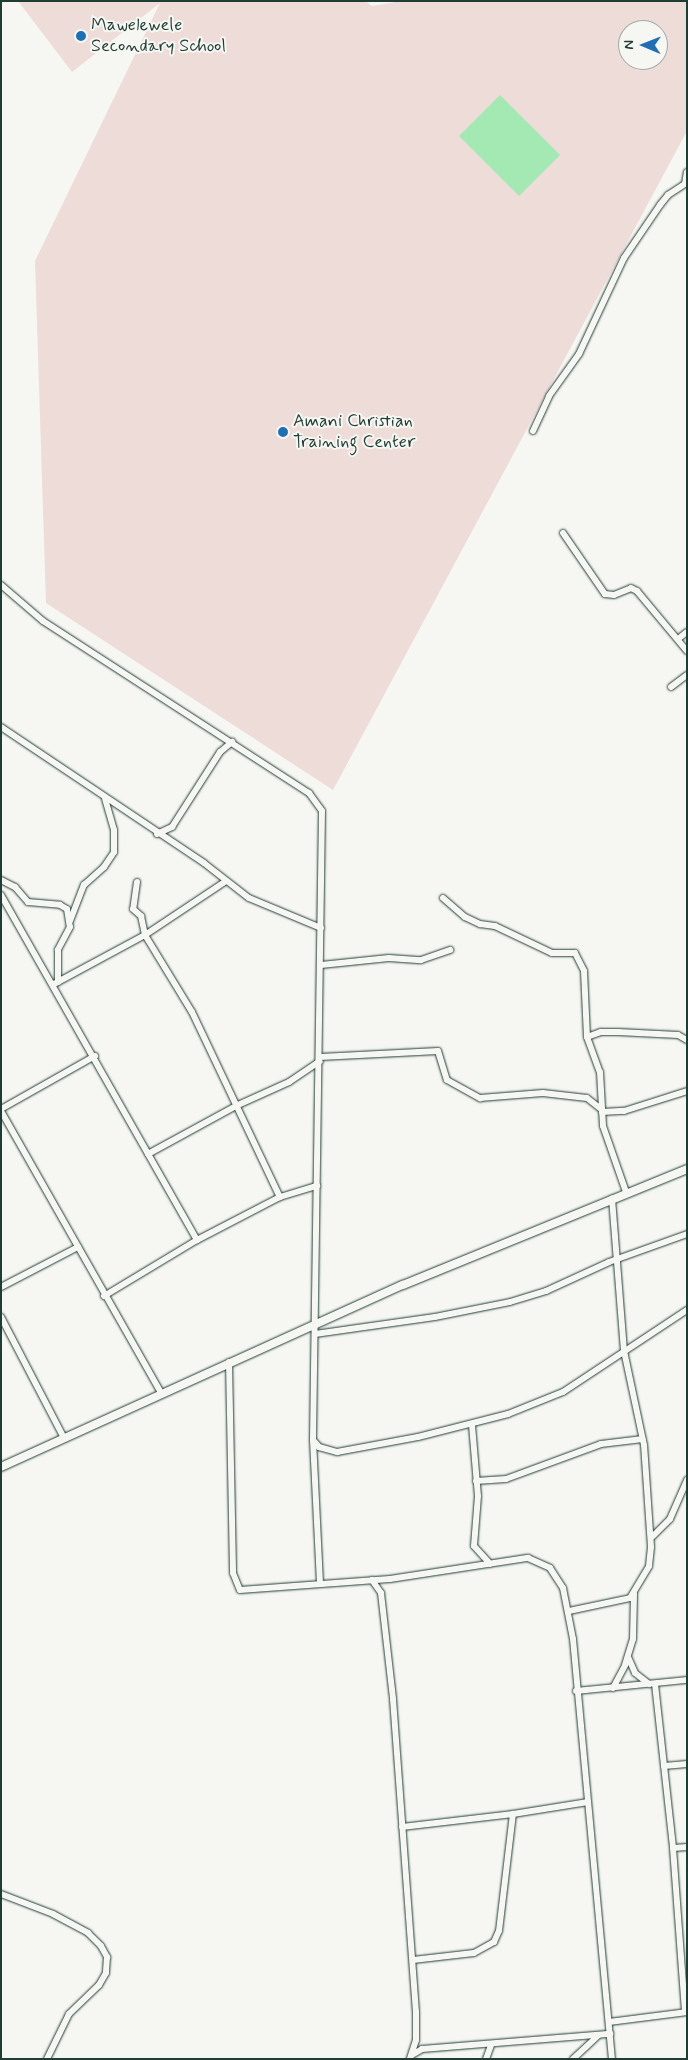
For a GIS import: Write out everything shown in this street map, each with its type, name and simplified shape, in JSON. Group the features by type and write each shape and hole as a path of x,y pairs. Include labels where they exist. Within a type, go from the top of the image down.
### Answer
{"street":[{"path":"534,431 549,396 579,354 624,258 664,200 685,184 687,172"},
{"path":"563,533 605,594 614,595 634,589 645,597 687,651"},
{"path":"1,585 43,621 232,742 317,800 324,824 313,1440 320,1583"},
{"path":"678,639 687,632"},
{"path":"671,687 686,676"},
{"path":"1,727 157,834 204,863 226,882 261,905 321,928"},
{"path":"157,834 172,827 220,752 232,742"},
{"path":"56,983 57,953 84,885 114,852 114,830 105,799"},
{"path":"1,880 15,887 28,902 64,906 70,922"},
{"path":"136,882 133,906 141,916 145,935 192,1012 238,1105 280,1197"},
{"path":"56,983 145,935 226,882"},
{"path":"1,895 56,983 148,1154 197,1240"},
{"path":"443,898 465,917 480,924 496,926 552,953 575,953 584,971 587,1037 600,1072 605,1133 626,1192"},
{"path":"321,964 389,958 421,960 450,950"},
{"path":"587,1037 601,1032 618,1032 678,1035 687,1040"},
{"path":"148,1154 238,1105 289,1082 320,1059 438,1051 447,1080 480,1098 542,1093 587,1098 602,1110 624,1111 687,1091"},
{"path":"95,1056 1,1110 104,1296 161,1393"},
{"path":"1,1467 229,1362 626,1192 687,1169"},
{"path":"104,1296 197,1240 280,1197 317,1186"},
{"path":"612,1198 624,1351 643,1439 651,1538 649,1566 634,1594 634,1628 628,1657 613,1688"},
{"path":"315,1334 434,1317 510,1302 546,1291 618,1259 687,1234"},
{"path":"1,1287 78,1247"},
{"path":"313,1440 320,1447 337,1452 472,1425 556,1395 687,1310"},
{"path":"1,1317 64,1438"},
{"path":"229,1362 235,1584 240,1590 248,1592 320,1583 390,1579 528,1558 545,1564 563,1588 569,1611 612,2059"},
{"path":"472,1425 476,1481 474,1546 490,1564"},
{"path":"476,1481 506,1479 601,1444 643,1439"},
{"path":"651,1538 670,1519 687,1480"},
{"path":"380,1592 390,1579"},
{"path":"372,1580 380,1592 393,1699 417,2030 411,2057"},
{"path":"569,1611 624,1600 634,1594"},
{"path":"609,2022 686,2012 684,1927 652,1684 635,1673 628,1657"},
{"path":"576,1691 687,1680"},
{"path":"664,1766 687,1764"},
{"path":"402,1827 513,1814 588,1802"},
{"path":"413,1960 464,1955 484,1950 494,1942 499,1931 513,1814"},
{"path":"674,1848 687,1848"},
{"path":"1,1894 53,1914 88,1933 101,1946 106,1957 102,1979 69,2014 47,2059"},
{"path":"573,2059 600,2034"},
{"path":"411,2057 422,2049 491,2045 610,2034"},
{"path":"486,2059 491,2045"}],"shaded area":[{"name":"Amani Christian Training Center","path":"18,1 365,1 372,6 402,1 687,1 687,131 333,790 46,603 35,261 160,3 72,72"}],"green space":[{"path":"500,95 560,155 519,196 459,136"}],"place":[{"name":"Mawelewele Secondary School","path":"81,36"},
{"name":"Amani Christian Training Center","path":"283,432"}]}
